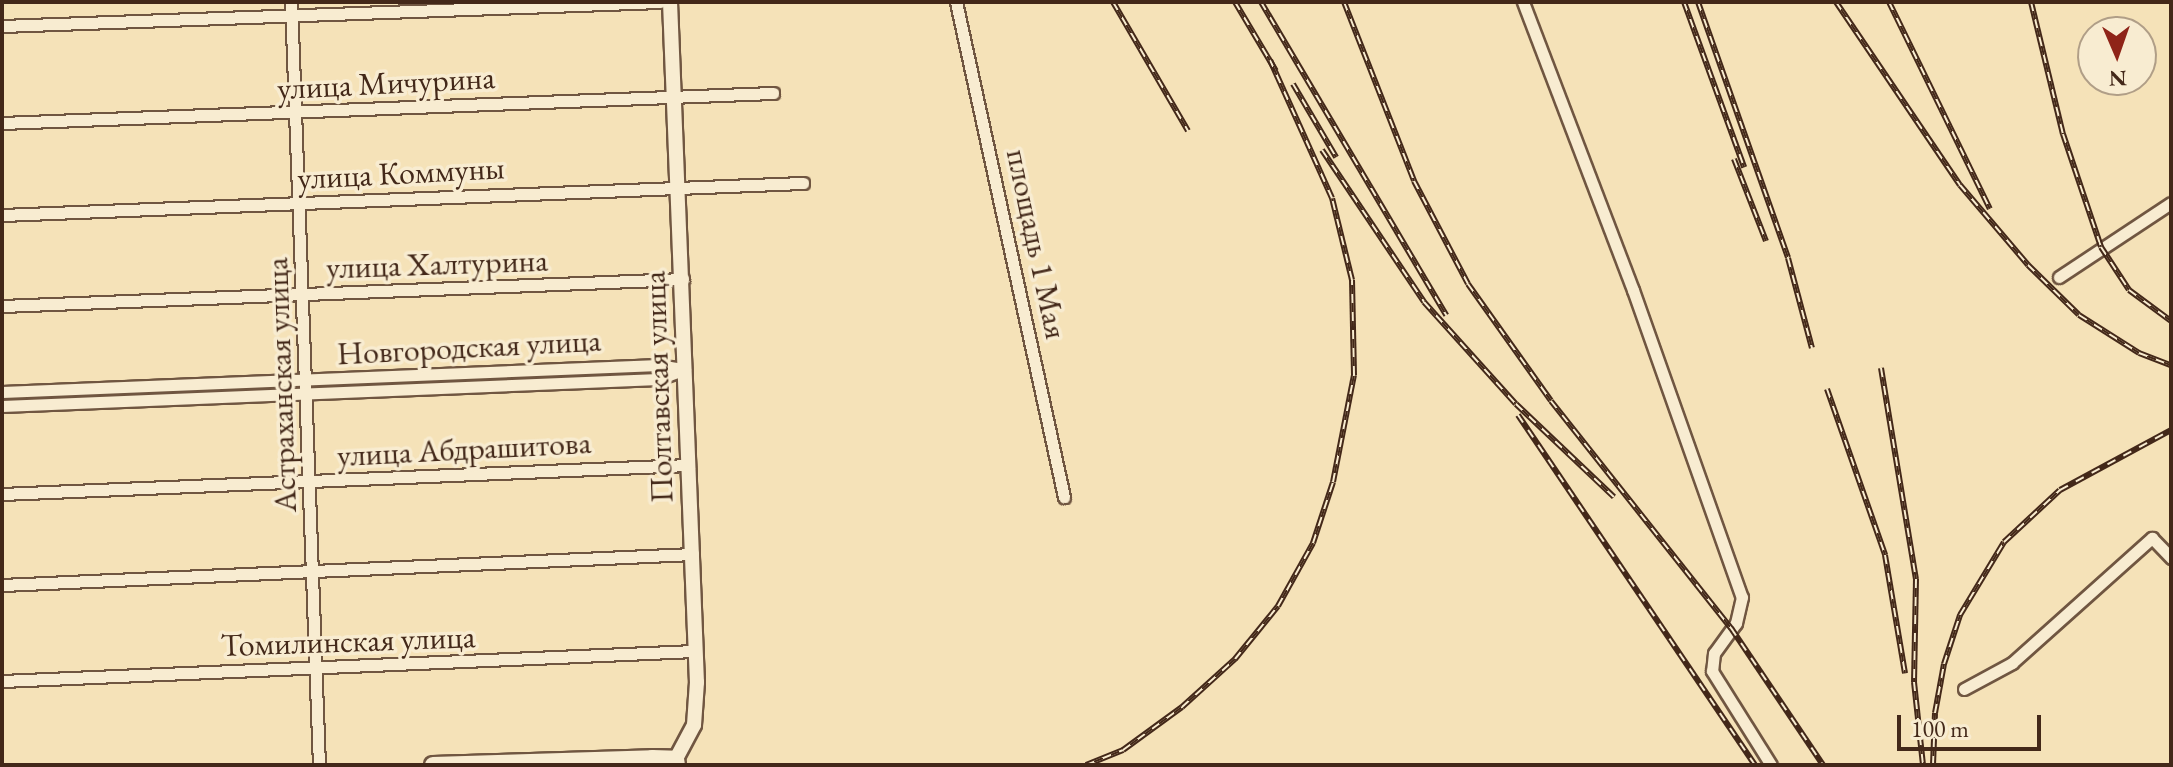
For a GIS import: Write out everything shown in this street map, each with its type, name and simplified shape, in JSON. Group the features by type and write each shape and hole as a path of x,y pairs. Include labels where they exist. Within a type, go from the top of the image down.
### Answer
{"main road":[{"path":"433,765 676,762"}],"street":[{"path":"2,26 291,8 660,2"},
{"name":"Полтавская улица","path":"670,2 696,651 694,725 676,762"},
{"name":"площадь 1 Мая","path":"956,2 1064,497"},
{"path":"1523,2 1633,290 1742,597 1736,623 1711,662 1712,671 1771,765"},
{"name":"Астраханская улица","path":"291,8 312,482 319,765"},
{"name":"улица Мичурина","path":"2,123 773,93"},
{"name":"улица Коммуны","path":"2,215 803,183"},
{"path":"2059,277 2171,203"},
{"name":"улица Халтурина","path":"2,306 683,279"},
{"name":"Новгородская улица","path":"2,392 658,365 685,369"},
{"name":"Новгородская улица","path":"2,406 658,379 685,369"},
{"name":"улица Абдрашитова","path":"2,494 689,465"},
{"path":"1964,689 2012,663 2152,538 2171,558"},
{"path":"2,585 693,554"},
{"name":"Томилинская улица","path":"2,681 696,651"}],"railway":[{"path":"1113,2 1188,131"},
{"path":"1235,2 1276,71"},
{"path":"1261,2 1446,315"},
{"path":"1344,2 1414,181 1468,284 1551,401 1731,628 1823,765"},
{"path":"1684,2 1744,167"},
{"path":"1698,2 1788,258 1812,348"},
{"path":"1836,2 1960,185 2028,265 2079,315 2139,353 2171,365"},
{"path":"1889,2 1990,209"},
{"path":"2031,2 2063,134 2101,247 2129,290 2171,321"},
{"path":"1086,765 1123,750 1182,707 1235,659 1278,606 1313,543 1333,482 1354,375 1352,280 1332,198 1270,60"},
{"path":"1293,84 1336,157"},
{"path":"1322,150 1424,302 1516,404 1614,497"},
{"path":"1734,159 1766,241"},
{"path":"1881,368 1916,579 1914,682 1923,765"},
{"path":"1827,389 1885,555 1905,673"},
{"path":"1518,415 1755,765"},
{"path":"1933,765 1935,713 1944,664 1960,615 2004,542 2060,490 2171,430"}]}
